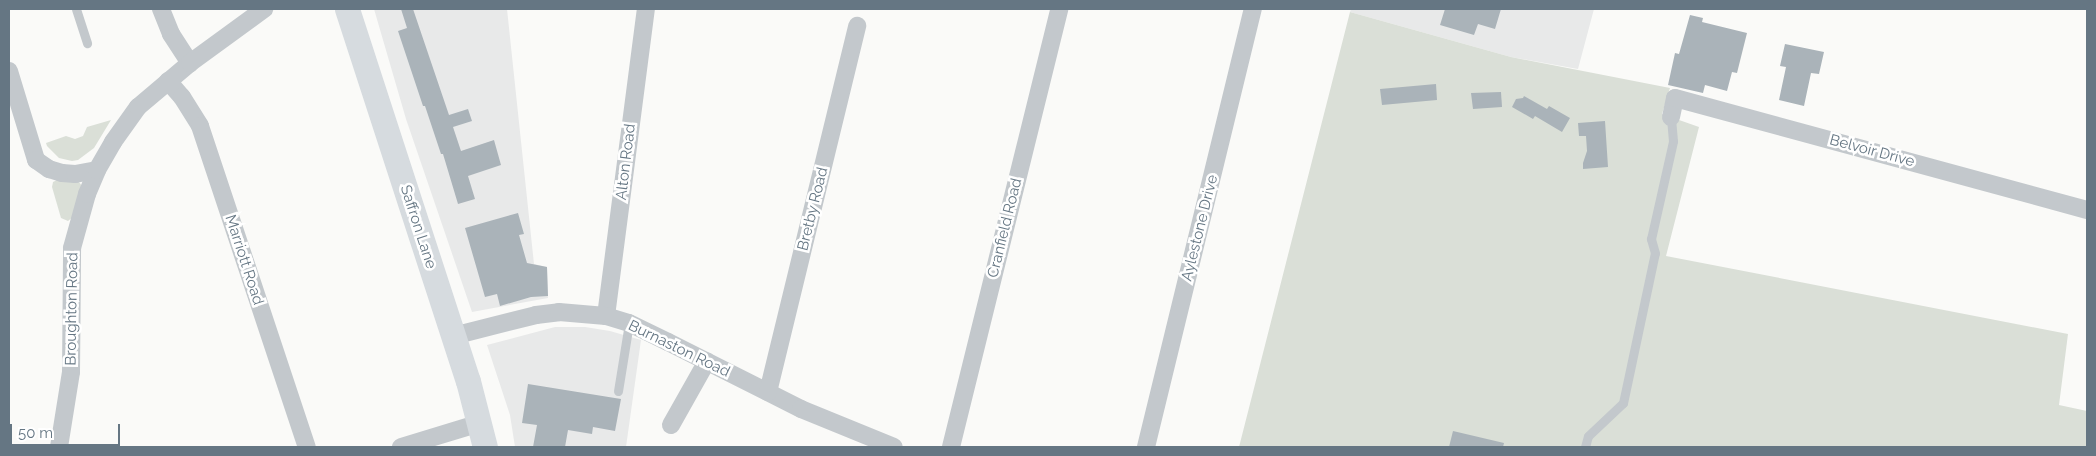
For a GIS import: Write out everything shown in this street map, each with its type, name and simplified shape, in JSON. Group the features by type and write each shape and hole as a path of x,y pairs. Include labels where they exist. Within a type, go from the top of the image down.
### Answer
{"main road":[{"name":"Saffron Lane","path":"347,9 453,336 482,435"}],"street":[{"path":"161,9 171,34 190,63"},
{"name":"Broughton Road","path":"59,447 61,423 71,372 72,248 87,194 97,170 138,107 190,63 264,9"},
{"name":"Alton Road","path":"606,316 646,9"},
{"name":"Cranfield Road","path":"951,447 1059,9"},
{"name":"Aylestone Drive","path":"1146,447 1253,9"},
{"name":"Bretby Road","path":"768,392 857,26"},
{"path":"9,71 36,160 49,169 62,173 75,174 97,170"},
{"name":"Marriott Road","path":"168,81 182,97 200,126 307,447"},
{"name":"Belvoir Drive","path":"1671,117 1676,98 2087,210"},
{"name":"Burnaston Road","path":"453,336 536,315 559,312 606,316 629,323 801,409 894,447"},
{"path":"671,425 707,361"},
{"path":"401,447 482,435"}],"lane":[{"path":"76,9 87,42"},
{"path":"1585,447 1588,436 1623,403 1655,253 1651,239 1673,141 1671,117"},
{"path":"618,391 629,323"}],"shaded area":[{"path":"374,9 507,9 534,264 547,267 548,298 472,312 406,119"},
{"path":"1351,9 1594,9 1578,69 1511,57 1350,12"},
{"path":"1350,12 1511,57 1670,88 1662,114 1699,127 1666,256 2068,334 2059,405 2087,411 2087,447 1239,447"},
{"path":"111,120 94,148 78,160 72,161 59,158 47,146 46,143 66,136 75,139 83,136 87,127"},
{"path":"57,180 79,182 82,186 74,216 68,221 61,218 52,187 53,182"},
{"path":"555,327 585,327 610,331 641,340 626,447 515,447 510,415 487,345"}],"building":[{"path":"401,9 413,9 449,115 468,109 472,121 453,127 461,151 494,140 501,165 468,176 475,199 458,204 443,154 441,154 425,106 423,106 398,31 407,28"},
{"path":"1445,9 1501,9 1495,29 1478,24 1474,35 1440,25"},
{"path":"1690,15 1703,18 1702,22 1747,33 1737,73 1732,72 1727,91 1705,85 1703,93 1668,85 1675,53 1679,54"},
{"path":"1785,44 1824,52 1819,74 1811,73 1804,106 1779,100 1786,67 1780,66"},
{"path":"1436,84 1437,100 1382,105 1380,89"},
{"path":"1501,92 1502,107 1473,109 1471,93"},
{"path":"1524,96 1547,109 1549,106 1570,118 1562,132 1535,116 1533,119 1512,107 1516,99 1523,98"},
{"path":"1605,121 1608,167 1583,169 1587,151 1586,136 1579,136 1578,123"},
{"path":"518,213 524,234 519,235 527,263 547,267 548,296 531,297 500,306 497,294 485,297 465,228"},
{"path":"528,384 621,399 615,431 593,427 592,434 568,430 565,447 533,447 537,425 522,423"},
{"path":"1453,431 1504,443 1503,447 1449,447"}]}
